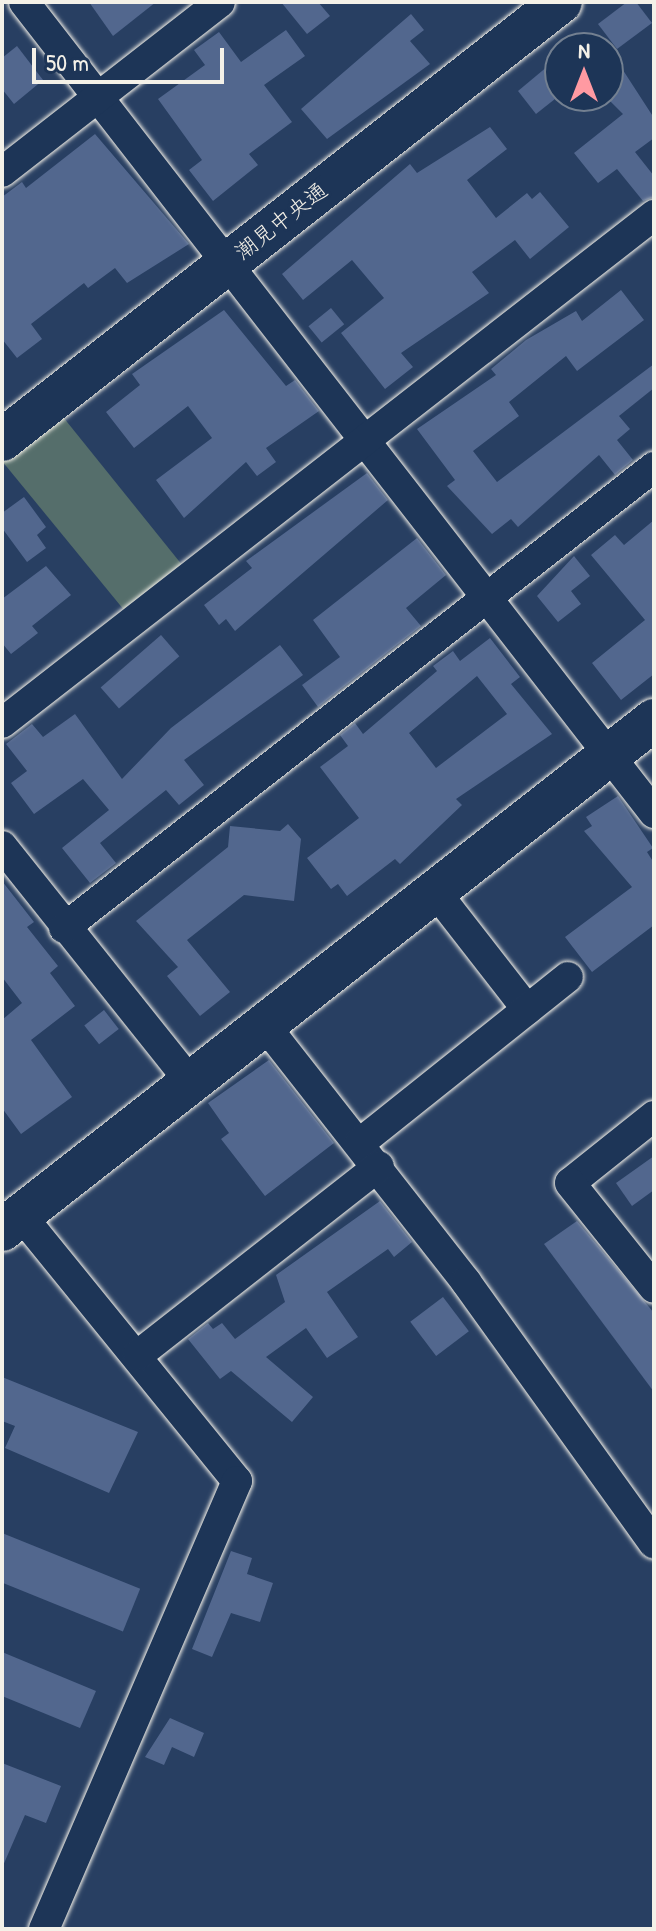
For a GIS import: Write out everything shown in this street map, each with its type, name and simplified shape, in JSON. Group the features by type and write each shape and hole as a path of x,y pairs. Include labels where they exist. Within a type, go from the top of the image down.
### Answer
{"street":[{"path":"24,2 654,813"},
{"path":"2,172 220,2"},
{"name":"潮見中央通","path":"2,440 561,2"},
{"path":"2,723 654,215"},
{"path":"64,928 654,467"},
{"path":"44,1929 237,1481 138,1355 8,1212 191,1083 654,720"},
{"path":"2,846 64,928 191,1083"},
{"path":"435,891 527,1009"},
{"path":"138,1355 369,1155 527,1009 568,977"},
{"path":"264,1024 369,1155 654,1544"},
{"path":"654,1116 570,1183 654,1288"}],"green space":[{"path":"51,402 191,576 133,621 2,461 2,440"}],"building":[{"path":"89,2 156,2 113,36"},
{"path":"281,2 318,2 330,16 307,34"},
{"path":"627,2 636,2 652,23 624,44 624,32 604,32 598,24"},
{"path":"411,14 424,30 410,41 430,64 327,139 301,109"},
{"path":"286,30 305,56 264,85 292,122 249,154 258,165 213,201 189,170 202,160 158,99 205,65 194,50 219,32 241,62"},
{"path":"17,46 43,80 14,104 2,89 2,58"},
{"path":"544,69 544,108 536,114 518,91"},
{"path":"624,72 654,118 654,138 635,152 654,176 654,197 643,201 617,169 598,183 574,153 623,114"},
{"path":"490,127 507,149 467,180 496,218 527,193 532,199 540,192 569,227 530,259 515,240 472,272 489,293 401,353 413,367 385,389 341,333 384,298 352,260 303,300 282,274 410,164 417,173"},
{"path":"95,134 189,244 127,283 115,268 88,288 84,283 31,324 42,339 17,358 2,339 2,197 22,182 26,188"},
{"path":"621,290 644,320 577,371 566,356 509,402 519,416 473,451 497,482 654,364 654,388 619,416 630,429 617,440 633,460 615,475 599,455 518,527 511,519 492,534 447,486 455,480 417,429 496,375 491,369 526,340 576,311 582,321"},
{"path":"331,308 344,324 322,343 308,326"},
{"path":"224,310 286,386 295,380 319,411 266,448 276,462 257,476 246,462 184,518 156,480 212,438 188,406 134,448 106,412 140,385 132,374"},
{"path":"367,473 388,500 235,631 226,619 219,625 204,605 252,568 246,561"},
{"path":"24,497 46,527 37,535 46,548 27,562 2,528 2,513"},
{"path":"654,520 654,674 621,700 592,663 645,620 591,555 615,535 624,545"},
{"path":"417,538 446,575 406,608 421,626 318,707 302,685 340,657 313,620"},
{"path":"574,556 590,576 571,591 581,604 558,622 537,596"},
{"path":"46,566 71,595 32,626 38,633 11,654 2,643 2,599"},
{"path":"161,635 179,656 119,709 101,687"},
{"path":"490,638 520,677 511,684 552,734 456,799 462,805 400,864 395,859 347,896 338,884 331,889 307,858 359,818 320,767 348,746 340,735 355,723 363,734 437,671 433,666 453,651 460,661","holes":["477,676 507,714 436,768 409,733"]},
{"path":"280,645 303,675 184,760 204,785 179,805 166,790 100,843 116,863 90,883 62,848 109,810 83,779 34,814 11,783 27,771 6,744 32,724 43,737 75,714 122,779 171,728"},
{"path":"618,796 653,848 647,852 654,863 654,925 592,972 565,937 632,887 584,831 592,826 586,817"},
{"path":"288,824 301,839 294,901 244,895 187,940 230,992 200,1016 167,976 178,967 136,921 228,847 230,826 280,831"},
{"path":"2,881 34,922 27,927 58,966 50,973 75,1006 31,1040 72,1097 21,1134 2,1108 2,1020 22,1003 2,977"},
{"path":"104,1010 119,1029 99,1044 84,1025"},
{"path":"269,1060 334,1143 265,1196 221,1139 229,1133 208,1103"},
{"path":"654,1156 654,1190 632,1206 616,1183"},
{"path":"380,1201 412,1242 394,1257 388,1249 327,1292 358,1337 327,1358 306,1328 266,1357 313,1397 292,1422 231,1371 220,1379 188,1339 208,1323 213,1329 222,1323 235,1339 285,1302 276,1275"},
{"path":"577,1221 654,1313 654,1392 544,1244"},
{"path":"443,1297 469,1331 436,1356 410,1322"},
{"path":"2,1377 138,1432 109,1493 5,1448 15,1426 2,1421"},
{"path":"2,1533 140,1589 123,1631 2,1583"},
{"path":"231,1551 252,1558 247,1574 273,1583 260,1622 231,1613 212,1657 192,1649"},
{"path":"2,1652 96,1691 80,1728 2,1696"},
{"path":"170,1718 204,1733 194,1757 172,1747 164,1765 145,1757"},
{"path":"2,1763 61,1786 46,1823 25,1815 2,1868"}]}
